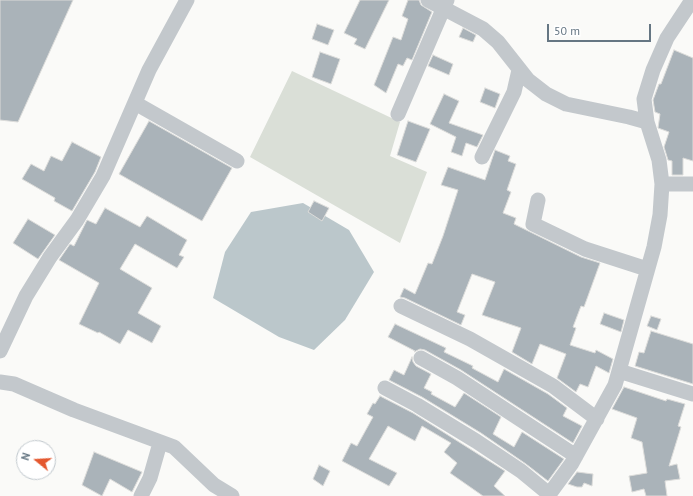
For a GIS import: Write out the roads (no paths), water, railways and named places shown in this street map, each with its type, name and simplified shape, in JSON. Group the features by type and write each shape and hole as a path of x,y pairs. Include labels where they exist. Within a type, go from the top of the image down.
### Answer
{"street":[{"path":"0,351 26,296 50,256 77,220 103,176 149,70 187,0"},
{"path":"428,0 446,4 483,29 498,42 519,70 546,94 566,104 648,122"},
{"path":"384,388 417,405 476,441 521,471 549,495 576,456 615,385 654,247 660,215 662,184 659,160 648,122 644,99 653,70 667,38 692,0"},
{"path":"398,114 446,4"},
{"path":"482,157 514,92 519,70"},
{"path":"135,103 237,161"},
{"path":"662,184 693,184"},
{"path":"538,200 533,224 585,248 647,269"},
{"path":"402,306 470,339 553,386 597,419"},
{"path":"421,358 457,378 576,456"},
{"path":"619,371 693,394"},
{"path":"0,382 14,384 74,410 174,447 214,485 232,496"},
{"path":"141,496 150,478 160,442"}]}
